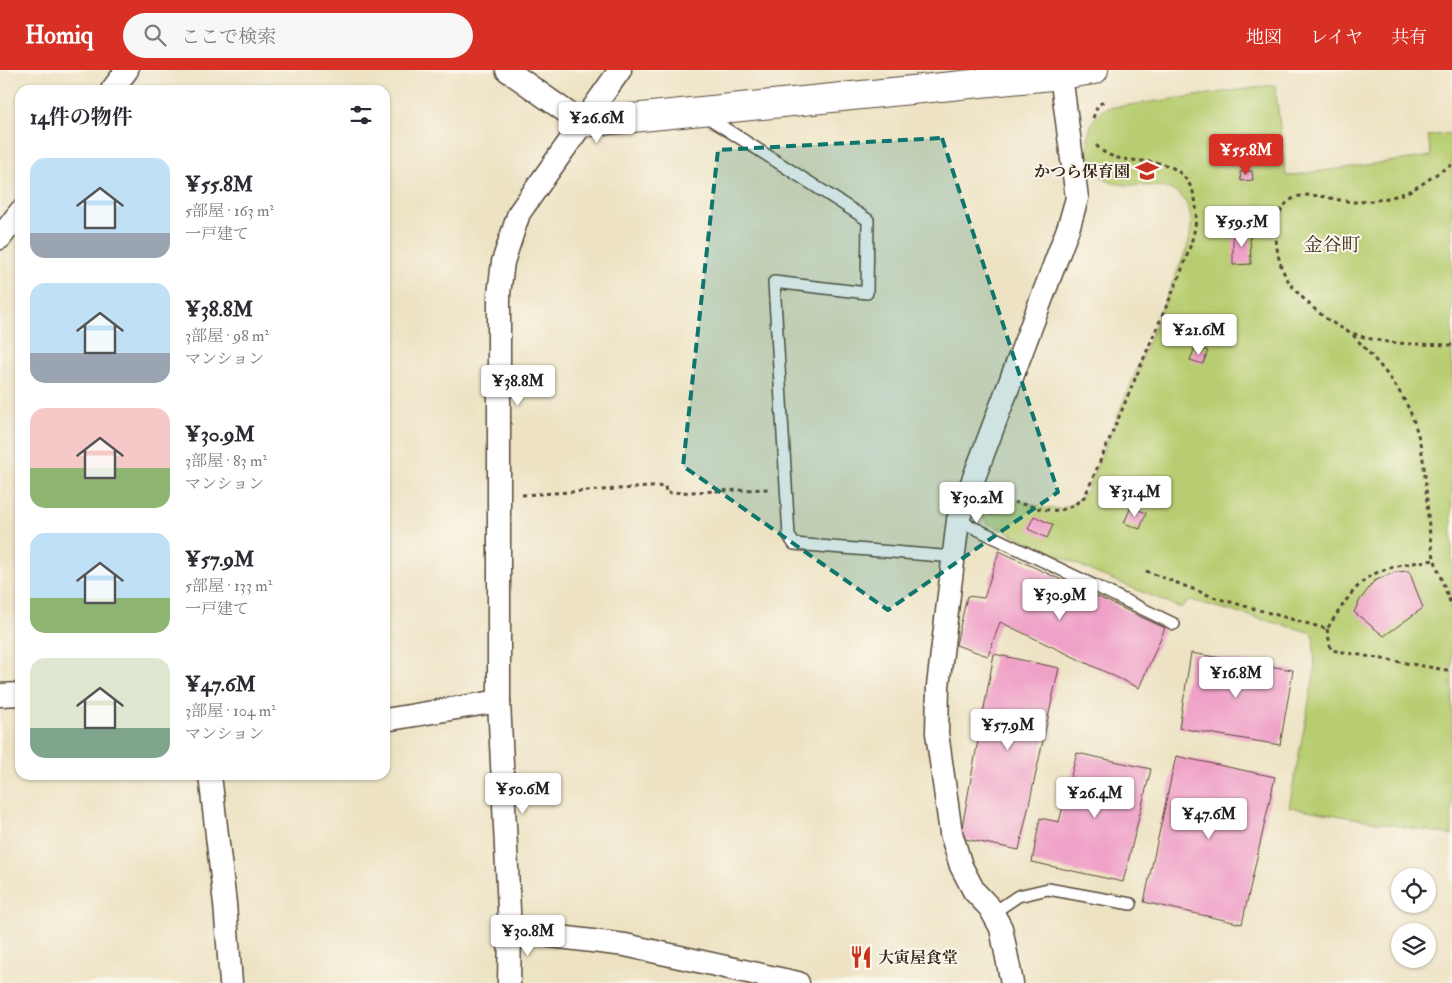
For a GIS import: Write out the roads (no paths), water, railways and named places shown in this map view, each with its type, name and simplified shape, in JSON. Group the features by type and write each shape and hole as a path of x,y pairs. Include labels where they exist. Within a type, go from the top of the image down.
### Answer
{"street":[{"path":"116,85 127,70"},
{"path":"507,70 582,124 1061,75 1094,70"},
{"path":"509,983 510,931 499,701 499,294 503,262 520,213 620,70"},
{"path":"1012,983 1006,944 993,913 974,890 958,858 950,833 938,741 938,686 958,520 1069,226 1077,198 1061,75"},
{"path":"0,238 15,218"},
{"path":"0,695 15,694"},
{"path":"390,719 499,701"},
{"path":"211,780 225,904 231,983"},
{"path":"510,931 625,945 798,983"}],"lane":[{"path":"700,113 868,220 867,293 774,282 789,536 794,544 954,557"},
{"path":"958,520 1174,624"},
{"path":"993,913 1018,896 1048,889 1131,904"}],"place":[{"name":"かつら保育園","path":"1147,171"},
{"name":"大寅屋食堂","path":"861,957"}],"district":[{"name":"金谷町","path":"1332,244"}]}
